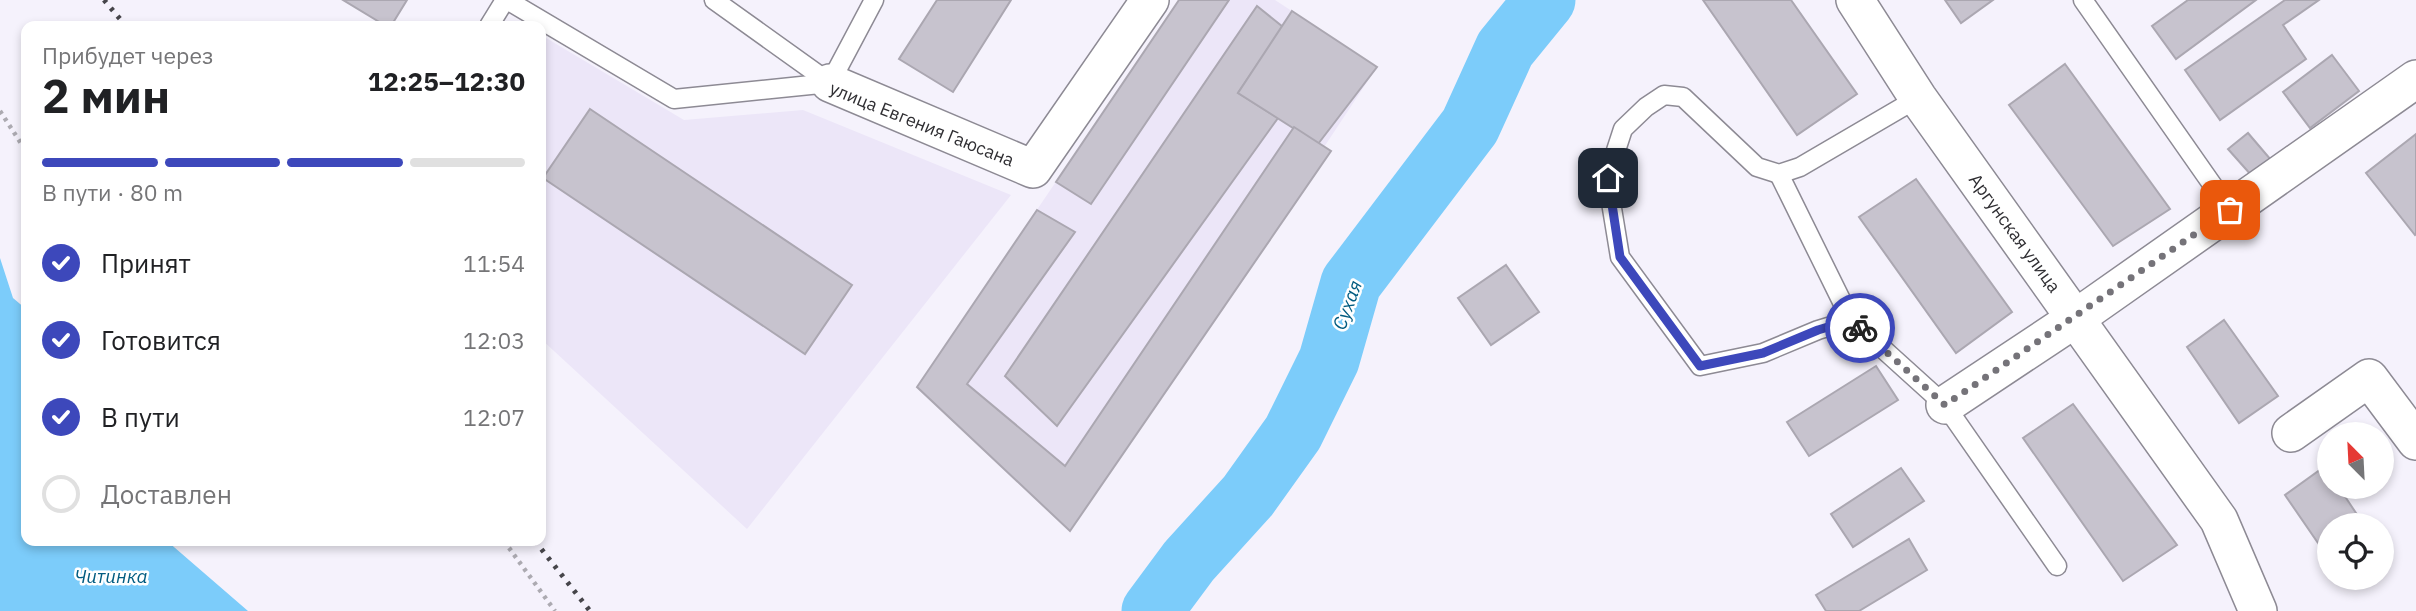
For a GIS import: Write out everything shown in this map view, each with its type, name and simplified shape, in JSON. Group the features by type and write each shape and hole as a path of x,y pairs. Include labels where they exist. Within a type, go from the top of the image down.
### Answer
{"street":[{"name":"улица Евгения Гаюсана","path":"830,83 1032,169 1150,0"},
{"name":"Аргунская улица","path":"1855,0 1918,98 2219,520 2258,611"},
{"path":"1945,405 2076,317 2416,79"},
{"path":"2291,433 2368,378 2416,441"}],"lane":[{"name":"улица Евгения Гаюсана","path":"492,21 506,0 542,21"},
{"path":"714,0 830,83 874,0"},
{"path":"2082,0 2230,210"},
{"name":"улица Евгения Гаюсана","path":"546,24 674,99 830,83"},
{"path":"1851,320 1818,330 1763,353 1700,366 1620,257 1608,178 1623,129 1646,107 1664,95 1683,97 1757,167 1779,174 1800,167 1918,98"},
{"path":"1779,174 1851,320 1945,405 2057,566"}],"path":[{"path":"0,111 21,143"},
{"path":"508,546 555,611"}],"shaded area":[{"path":"1179,0 1275,0 1377,67 1070,531 917,387"},
{"path":"546,38 684,120 803,110 1011,195 747,529 546,344"}],"water":[{"name":"Читинка","path":"0,258 13,298 21,305 21,546 173,546 248,611 0,611"}],"building":[{"path":"343,0 407,0 394,21 378,21"},
{"path":"937,0 1011,0 953,92 899,59"},
{"path":"1179,0 1229,0 1091,204 1056,182"},
{"path":"1703,0 1791,0 1857,94 1797,135"},
{"path":"1945,0 1993,0 1961,23"},
{"path":"2188,0 2256,0 2176,59 2152,26"},
{"path":"2285,0 2319,0 2283,25 2306,59 2220,120 2185,70"},
{"path":"1257,6 1283,27 1238,93 1278,118 1057,426 1005,376"},
{"path":"1292,11 1377,67 1318,144 1238,93"},
{"path":"2332,55 2359,91 2310,128 2283,92"},
{"path":"2065,64 2170,209 2113,246 2009,105"},
{"path":"590,109 852,285 805,354 546,180 546,174"},
{"path":"1294,127 1331,151 1070,531 917,387 1037,210 1075,232 967,384 1065,466"},
{"path":"2248,133 2271,160 2252,176 2228,149"},
{"path":"2416,134 2416,234 2415,235 2366,173"},
{"path":"1916,179 2012,312 1956,353 1859,217"},
{"path":"1506,265 1539,312 1491,345 1458,298"},
{"path":"2224,320 2278,396 2239,423 2187,347"},
{"path":"1876,366 1898,400 1809,456 1787,422"},
{"path":"2073,404 2177,545 2123,581 2023,438"},
{"path":"1901,468 1924,501 1853,547 1831,514"},
{"path":"2317,472 2317,499 2347,499 2356,513 2317,513 2317,542 2285,495"},
{"path":"1909,539 1927,570 1859,611 1826,611 1816,595"}],"waterway":[{"name":"Сухая","path":"1152,611 1189,561 1248,496 1293,433 1329,360 1351,283 1470,126 1505,49 1545,0"}],"railway":[{"path":"104,0 122,21"},
{"path":"539,546 590,611"}],"way so far":[{"path":"1860,328 1945,405 2230,210"}],"route":[{"path":"1608,178 1620,257 1700,366 1763,353 1818,330 1851,320 1860,328"}]}
